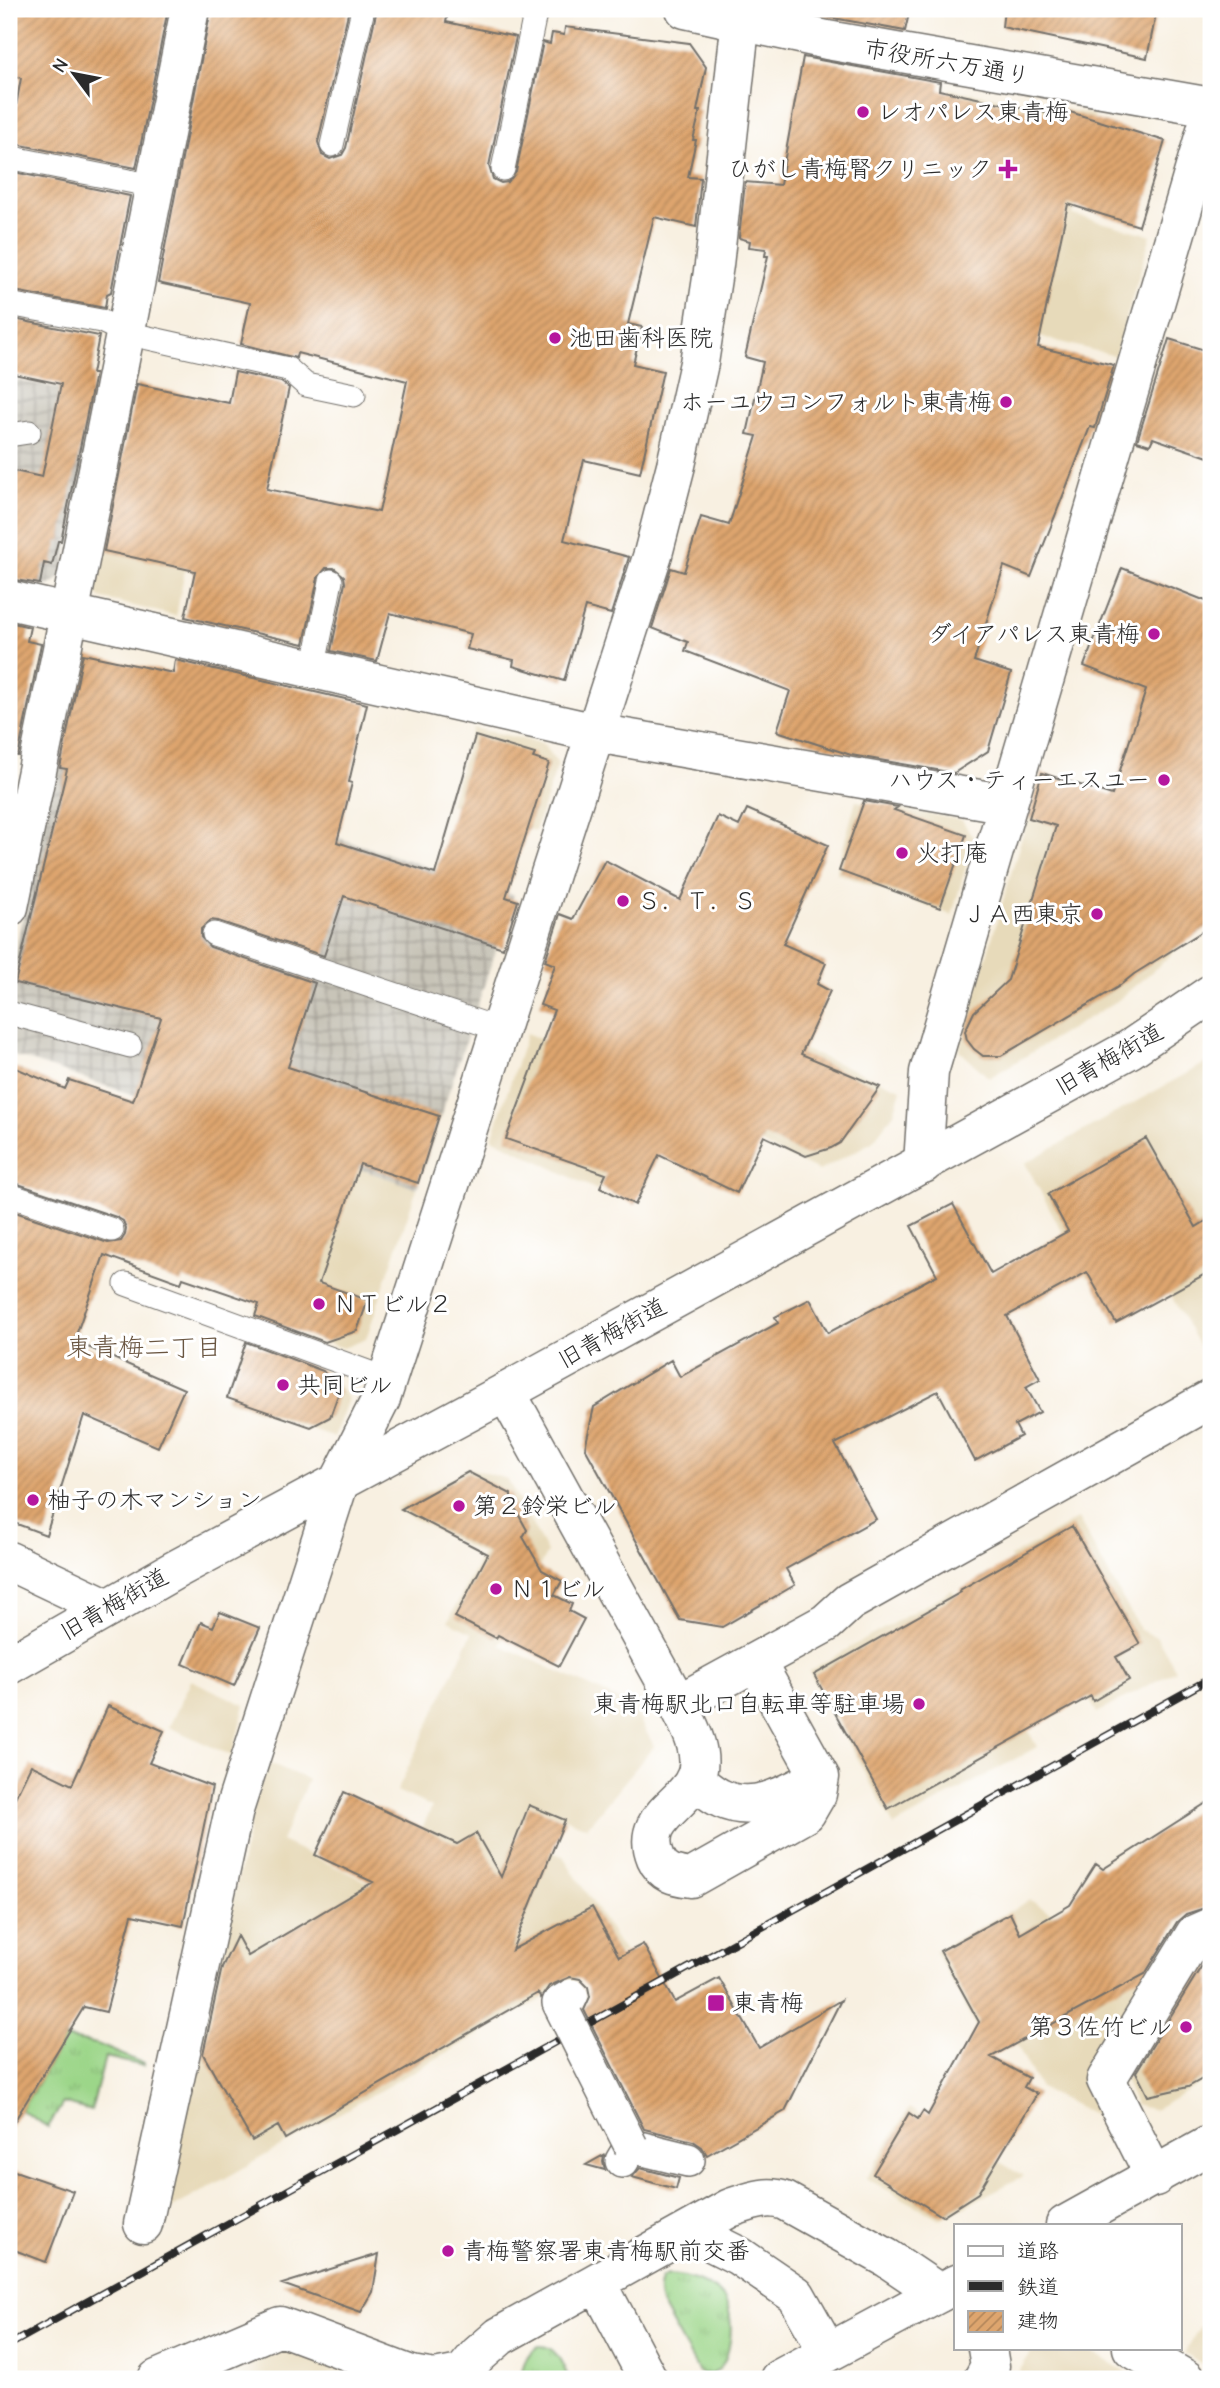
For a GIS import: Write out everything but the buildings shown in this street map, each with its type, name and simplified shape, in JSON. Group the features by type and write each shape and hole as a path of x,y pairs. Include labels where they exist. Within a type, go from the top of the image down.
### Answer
{"street":[{"path":"9,907 190,9"},
{"name":"市役所六万通り","path":"685,9 741,15 827,40 1211,107"},
{"path":"143,2224 234,1810 341,1480 381,1399 653,554 699,363 714,265 741,15"},
{"path":"923,1164 929,1072 1211,113"},
{"path":"9,600 596,733 1008,804"},
{"name":"旧青梅街道","path":"9,1665 108,1608 1130,1049 1211,994"},
{"path":"506,1392 688,1724 698,1753 694,1780 655,1825 651,1846 659,1863 673,1876 691,1878 806,1813 817,1794 820,1777 756,1662"},
{"path":"678,1704 826,1623 849,1602 1211,1399"},
{"path":"9,1561 108,1608"},
{"path":"694,1780 721,1799 746,1807 779,1797 820,1777"},
{"path":"1155,2176 1106,2080 1195,1934 1211,1927"},
{"path":"571,1996 559,2003 626,2153 688,2161"},
{"path":"1067,2224 1211,2144"},
{"path":"157,2379 280,2326 411,2375 435,2379 461,2378 478,2355 500,2336 730,2208 773,2197 947,2288"},
{"path":"689,2231 739,2256 796,2295 828,2353"},
{"path":"597,2283 648,2379"},
{"path":"779,2379 947,2288"},
{"path":"983,2379 990,2366 987,2350"},
{"path":"1135,2350 1185,2379"}],"lane":[{"path":"332,145 363,9"},
{"path":"503,169 536,9"},
{"path":"13,158 155,186"},
{"path":"9,304 101,321 126,334 288,369 306,385 354,395"},
{"path":"313,670 331,581"},
{"path":"214,934 499,1029"},
{"path":"9,1013 130,1046"},
{"path":"9,1195 112,1230"},
{"path":"126,1284 387,1380"}],"shaded area":[{"name":"ひがし青梅腎クリニック","path":"950,89 1095,115 1073,215 1151,235 1115,356 905,302"},
{"path":"9,379 98,395 62,577 48,586 9,577"},
{"path":"116,464 199,481 195,518 176,616 100,598 91,585"},
{"path":"473,728 542,743 558,764 535,831 450,804"},
{"path":"57,757 172,784 514,895 417,1188 9,1054 9,981"},
{"path":"1041,772 1211,826 1211,917 1117,1001 989,1078 959,1050"},
{"name":"火打庵","path":"856,801 962,820 974,839 952,915 836,873"},
{"path":"739,1024 901,1089 894,1113 872,1142 819,1171 696,1113"},
{"path":"527,1033 646,1089 597,1190 492,1138"},
{"path":"1211,1060 1211,1368 1143,1245 1087,1277 1025,1163"},
{"path":"219,1123 417,1188 366,1339 343,1348 253,1315 271,1263"},
{"name":"共同ビル","path":"243,1345 333,1379 348,1399 334,1437 224,1399"},
{"path":"470,1468 507,1479 547,1552 500,1645 632,1706 654,1746 587,1827 529,1804 515,1837 563,1856 624,1952 162,2214 258,1789 270,1763 308,1780 281,1841 391,1893 432,1807 397,1791 472,1633 448,1621 483,1554 395,1509"},
{"path":"1078,1519 1140,1630 1157,1637 1176,1670 1097,1713 1010,1557"},
{"name":"東青梅駅北口自転車等駐車場","path":"952,1590 1037,1747 894,1826 809,1671"},
{"path":"191,1680 245,1705 232,1756 169,1727"},
{"path":"1030,1900 1153,1976 1099,2117 1040,2088 1005,2023 981,2037 935,1951"},
{"name":"第３佐竹ビル","path":"1211,1943 1211,2078 1154,2110 1135,2105 1125,2081"},
{"path":"909,2108 1023,2176 940,2219 866,2178"},
{"path":"1211,2308 1211,2369 1184,2353"},
{"path":"282,2344 372,2379 200,2379"},
{"path":"1033,2350 1088,2350 1138,2379 1014,2379"}],"green space":[{"path":"65,2038 97,2044 144,2066 105,2057 91,2111 63,2103 48,2127 21,2110"},
{"path":"667,2275 687,2278 709,2286 721,2294 728,2307 731,2334 729,2348 718,2370 710,2374 699,2372 661,2304 659,2285 661,2278"},
{"path":"539,2346 555,2353 569,2379 520,2379 528,2356"}],"railway":[{"path":"9,2345 1211,1678"}],"place":[{"name":"レオパレス東青梅","path":"863,112"},
{"name":"ひがし青梅腎クリニック","path":"1008,169"},
{"name":"池田歯科医院","path":"555,338"},
{"name":"ホーユウコンフォルト東青梅","path":"1006,402"},
{"name":"ダイアパレス東青梅","path":"1154,634"},
{"name":"ハウス・ティーエスユー","path":"1164,780"},
{"name":"火打庵","path":"902,853"},
{"name":"Ｓ．Ｔ．Ｓ","path":"623,901"},
{"name":"ＪＡ西東京","path":"1097,914"},
{"name":"ＮＴビル２","path":"319,1304"},
{"name":"共同ビル","path":"283,1385"},
{"name":"柚子の木マンション","path":"33,1500"},
{"name":"第２鈴栄ビル","path":"459,1506"},
{"name":"Ｎ１ビル","path":"496,1589"},
{"name":"東青梅駅北口自転車等駐車場","path":"919,1704"},
{"name":"東青梅","path":"716,2003"},
{"name":"第３佐竹ビル","path":"1186,2027"},
{"name":"青梅警察署東青梅駅前交番","path":"448,2251"}],"district":[{"name":"東青梅二丁目","path":"144,1347"}]}
